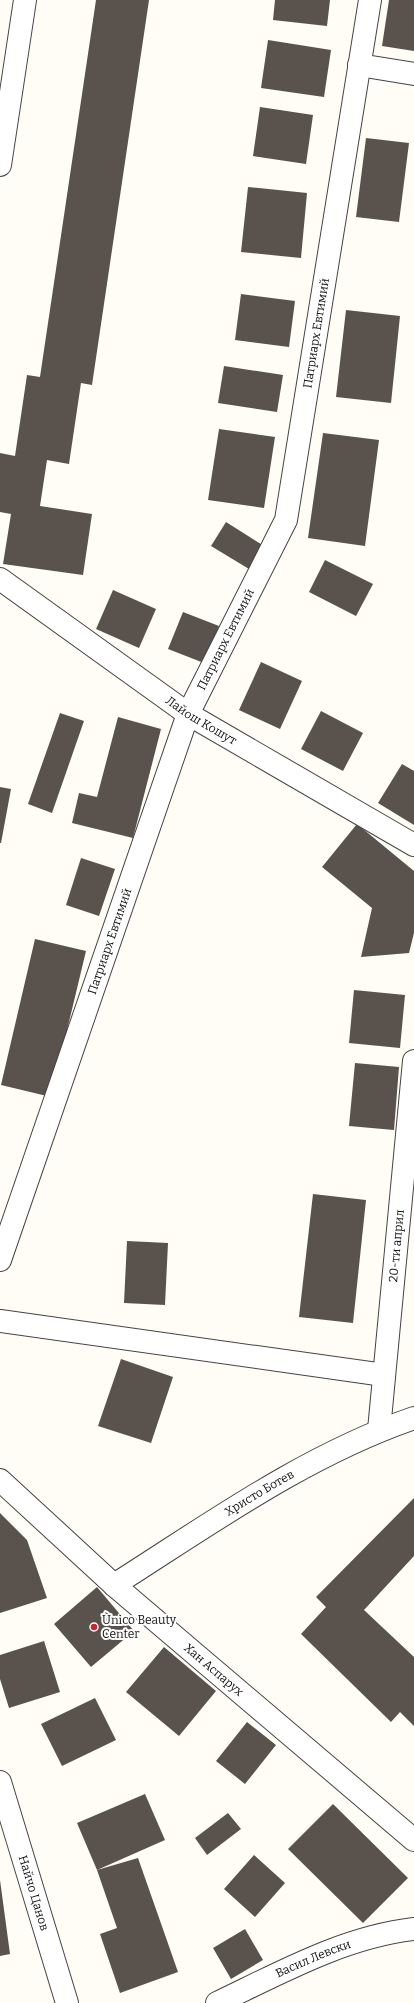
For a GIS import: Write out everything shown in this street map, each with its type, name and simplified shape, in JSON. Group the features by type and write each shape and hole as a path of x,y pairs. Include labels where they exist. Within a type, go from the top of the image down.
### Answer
{"street":[{"path":"0,165 25,0"},
{"name":"Патриарх Евтимий","path":"0,1260 188,714 286,520 370,0"},
{"path":"359,65 414,74"},
{"name":"Лайош Кошут","path":"0,579 188,714 414,845"},
{"name":"20-ти април","path":"379,1430 414,1061"},
{"path":"0,1321 384,1375"},
{"name":"Христо Ботев","path":"114,1585 244,1503 309,1466 379,1430 414,1418"},
{"name":"Хан Аспарух","path":"0,1480 114,1585 414,1840"},
{"name":"Найчо Цанов","path":"0,1782 67,2003"},
{"name":"Васил Левски","path":"217,2003 326,1952 360,1940 413,1934"}],"building":[{"path":"96,0 149,0 92,385 81,383 69,464 47,460 40,506 92,514 83,575 3,564 11,514 0,512 0,453 15,456 27,375 40,377"},
{"path":"275,0 330,0 327,26 273,20"},
{"path":"389,0 414,0 414,51 382,46"},
{"path":"268,40 331,50 324,97 261,88"},
{"path":"260,107 313,115 306,164 253,156"},
{"path":"366,138 409,143 399,222 356,217"},
{"path":"248,187 307,193 301,258 241,252"},
{"path":"241,294 295,301 289,347 235,340"},
{"path":"346,310 400,316 391,403 336,397"},
{"path":"224,366 283,375 277,412 218,403"},
{"path":"219,429 275,437 264,508 208,500"},
{"path":"323,433 379,440 365,546 308,538"},
{"path":"226,522 264,546 249,569 211,546"},
{"path":"325,560 373,584 356,616 309,592"},
{"path":"113,590 156,609 139,648 96,629"},
{"path":"183,612 219,626 204,663 168,649"},
{"path":"261,662 302,681 280,729 239,710"},
{"path":"321,711 363,733 343,771 301,749"},
{"path":"60,713 84,721 52,813 28,804"},
{"path":"118,717 161,729 133,838 72,823 79,793 97,797"},
{"path":"402,764 414,771 414,825 378,803"},
{"path":"0,787 11,789 1,843 0,843"},
{"path":"357,824 414,871 414,933 409,953 361,957 372,908 322,867"},
{"path":"81,858 115,869 99,916 66,905"},
{"path":"35,939 86,951 51,1097 1,1085"},
{"path":"354,990 405,995 400,1048 349,1043"},
{"path":"355,1063 399,1067 394,1130 349,1126"},
{"path":"313,1194 366,1200 353,1323 299,1317"},
{"path":"127,1241 168,1243 165,1305 124,1303"},
{"path":"121,1359 173,1377 151,1443 98,1426"},
{"path":"414,1498 414,1556 364,1610 414,1657 414,1726 400,1712 391,1722 301,1634 326,1607 316,1597"},
{"path":"0,1513 27,1540 47,1598 0,1613"},
{"name":"Ùnico Beauty Center","path":"97,1587 134,1631 91,1667 54,1624"},
{"path":"44,1641 60,1692 9,1708 0,1679 0,1655"},
{"path":"164,1647 216,1691 179,1736 126,1692"},
{"path":"95,1698 116,1740 62,1766 41,1724"},
{"path":"247,1722 276,1745 245,1784 216,1761"},
{"path":"145,1794 165,1840 97,1870 77,1823"},
{"path":"333,1804 408,1878 363,1923 288,1849"},
{"path":"228,1813 241,1829 207,1855 195,1838"},
{"path":"254,1855 285,1883 255,1917 224,1889"},
{"path":"138,1858 178,1972 120,1993 100,1934 117,1928 97,1870"},
{"path":"0,1880 10,1954 0,1956"},
{"path":"245,1929 263,1960 231,1979 213,1948"}],"place":[{"name":"Ùnico Beauty Center","path":"94,1627"}]}
